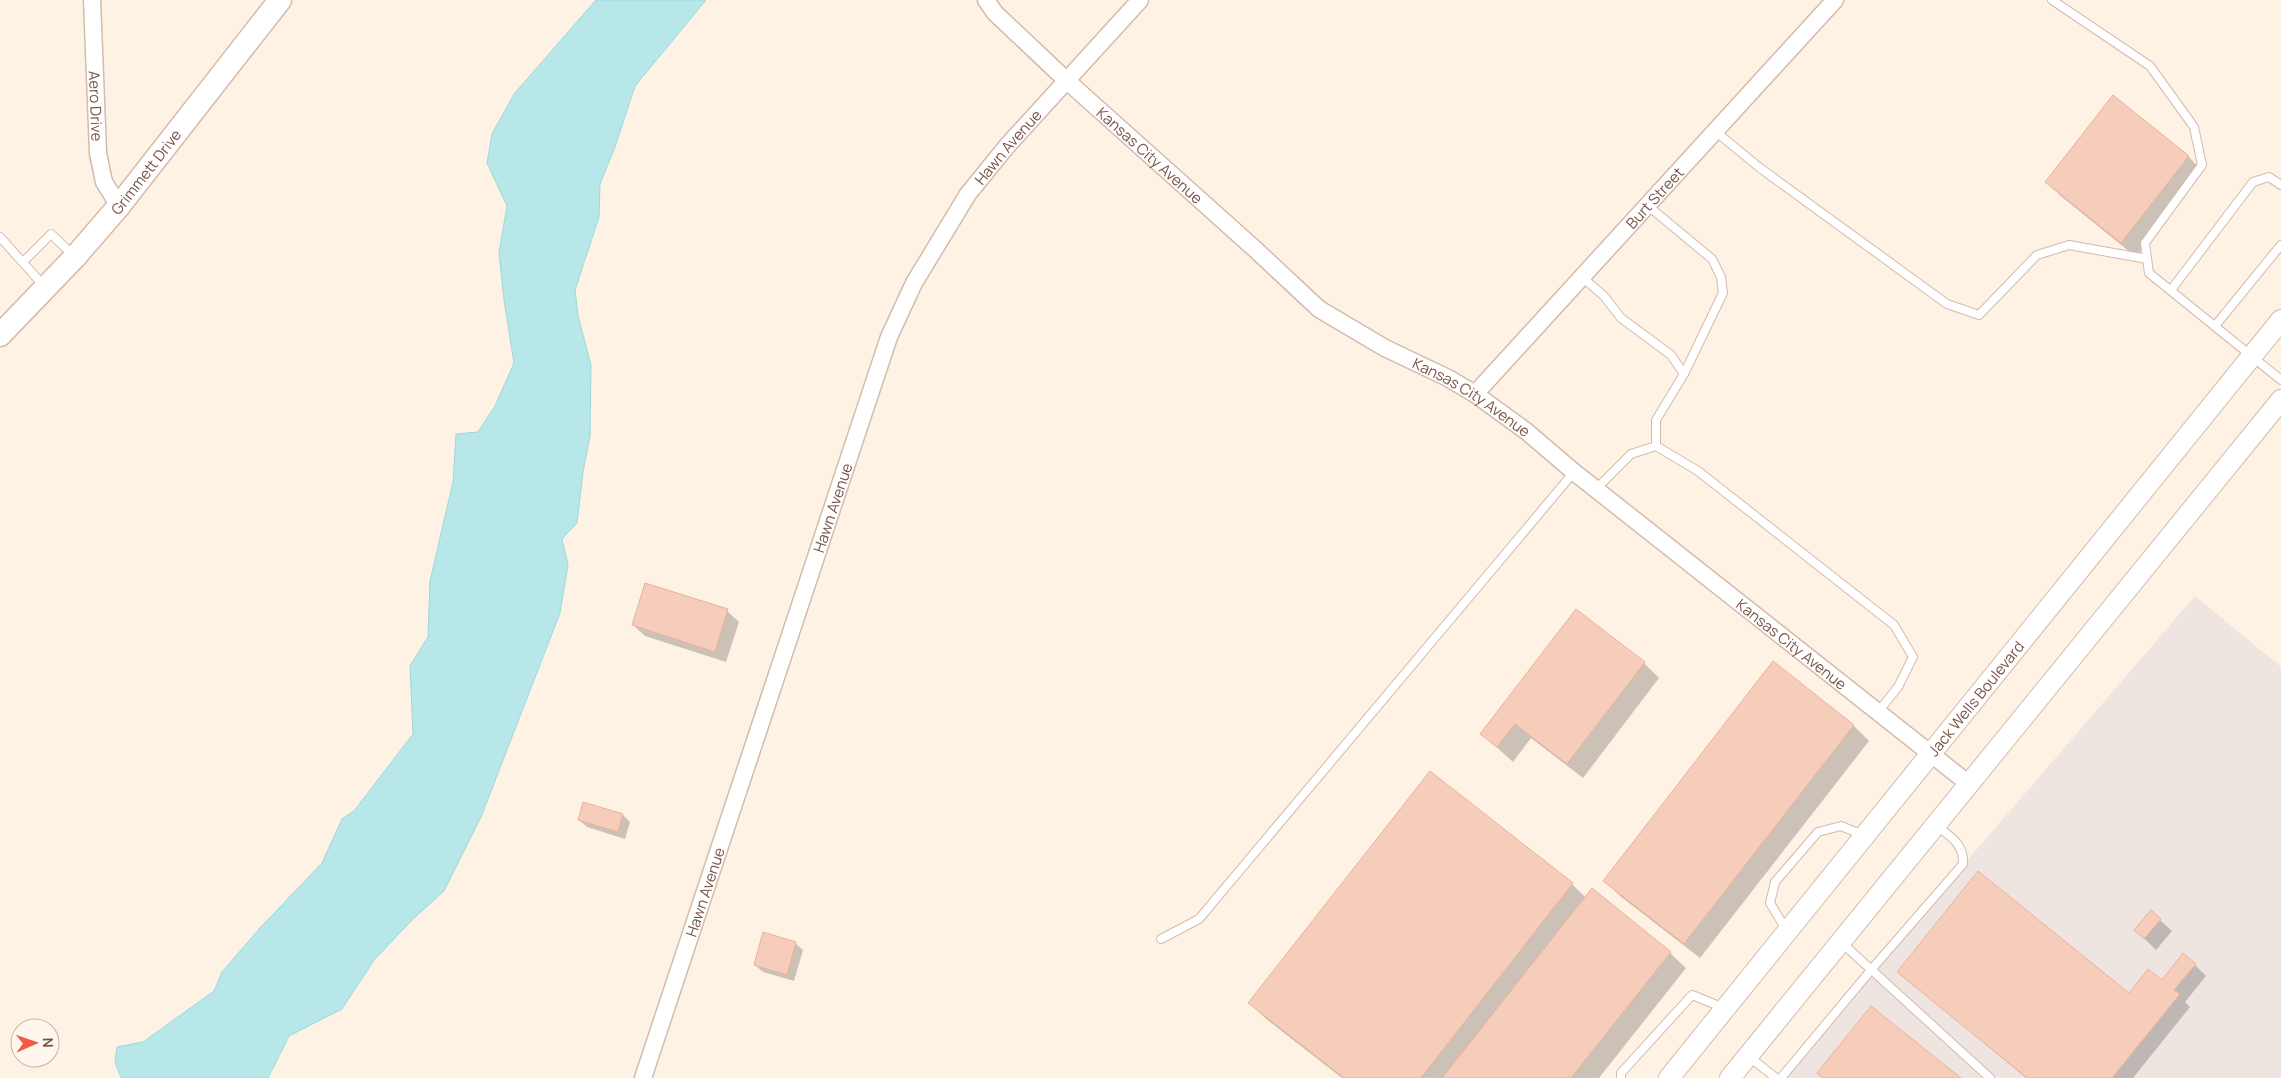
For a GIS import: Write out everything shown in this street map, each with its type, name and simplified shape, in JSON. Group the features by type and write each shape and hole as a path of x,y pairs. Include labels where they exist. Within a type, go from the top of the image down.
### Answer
{"main road":[{"name":"Grimmett Drive","path":"0,335 75,257 119,206 280,0"}],"street":[{"name":"Aero Drive","path":"92,0 98,153 104,182 119,206"},
{"name":"Kansas City Avenue","path":"986,0 995,13 1066,80 1319,309 1385,348 1448,378 1475,394 1526,431 1574,472 1969,784"},
{"name":"Hawn Avenue","path":"643,1078 889,336 914,283 968,194 1066,80 1140,0"},
{"name":"Burt Street","path":"1475,394 1835,0"},
{"name":"Jack Wells Boulevard","path":"1669,1078 2281,320"},
{"path":"1730,1078 2281,400"}],"lane":[{"path":"2052,0 2150,66 2194,127 2202,165 2145,243 2149,273 2281,380"},
{"path":"1715,131 1768,174 1947,304 1979,315 2037,255 2069,245 2147,259"},
{"path":"2171,290 2253,182 2270,177 2281,185"},
{"path":"1647,205 1712,259 1721,277 1723,293 1684,374 1656,420 1656,446"},
{"path":"23,262 51,234 75,257"},
{"path":"0,237 45,288"},
{"path":"2215,326 2281,245"},
{"path":"1582,277 1604,296 1621,318 1671,354 1684,374"},
{"path":"1596,489 1631,454 1656,446 1698,471 1894,625 1913,656 1898,687 1878,712"},
{"path":"1161,939 1199,919 1574,472"},
{"path":"1781,1078 1963,864 1964,854 1958,842 1936,825"},
{"path":"1788,931 1770,904 1775,882 1818,832 1841,826 1865,836"},
{"path":"1841,942 1990,1078"},
{"path":"1621,1078 1622,1073 1692,995 1726,1008"},
{"path":"1748,1056 1776,1078"}],"shaded area":[{"path":"2195,596 2281,667 2281,1078 1780,1078"}],"water":[{"path":"596,0 706,0 635,86 615,147 600,184 599,217 575,290 578,316 591,365 590,436 583,472 577,523 562,539 568,565 560,613 481,817 444,891 412,920 374,960 342,1009 289,1036 268,1078 121,1078 115,1062 117,1047 143,1042 214,991 222,972 260,928 322,863 342,819 354,811 413,734 410,666 428,637 430,581 453,482 456,434 478,432 495,406 514,363 499,253 507,206 487,163 492,134 514,94"}],"building":[{"path":"2113,95 2189,156 2121,243 2045,182"},
{"path":"645,583 728,609 715,652 632,625"},
{"path":"1576,609 1645,662 1567,764 1515,724 1497,747 1480,734"},
{"path":"1773,661 1854,725 1684,944 1603,881"},
{"path":"1430,771 1573,883 1421,1078 1344,1078 1248,1003"},
{"path":"583,802 623,814 618,832 578,820"},
{"path":"1978,871 2129,993 2148,969 2162,980 2183,953 2196,964 2174,990 2180,994 2112,1078 2027,1078 1897,972"},
{"path":"1592,888 1671,952 1571,1078 1442,1078"},
{"path":"2151,910 2161,919 2144,939 2134,930"},
{"path":"763,932 796,942 787,975 754,965"},
{"path":"1871,1006 1961,1078 1823,1078 1817,1073"}]}
